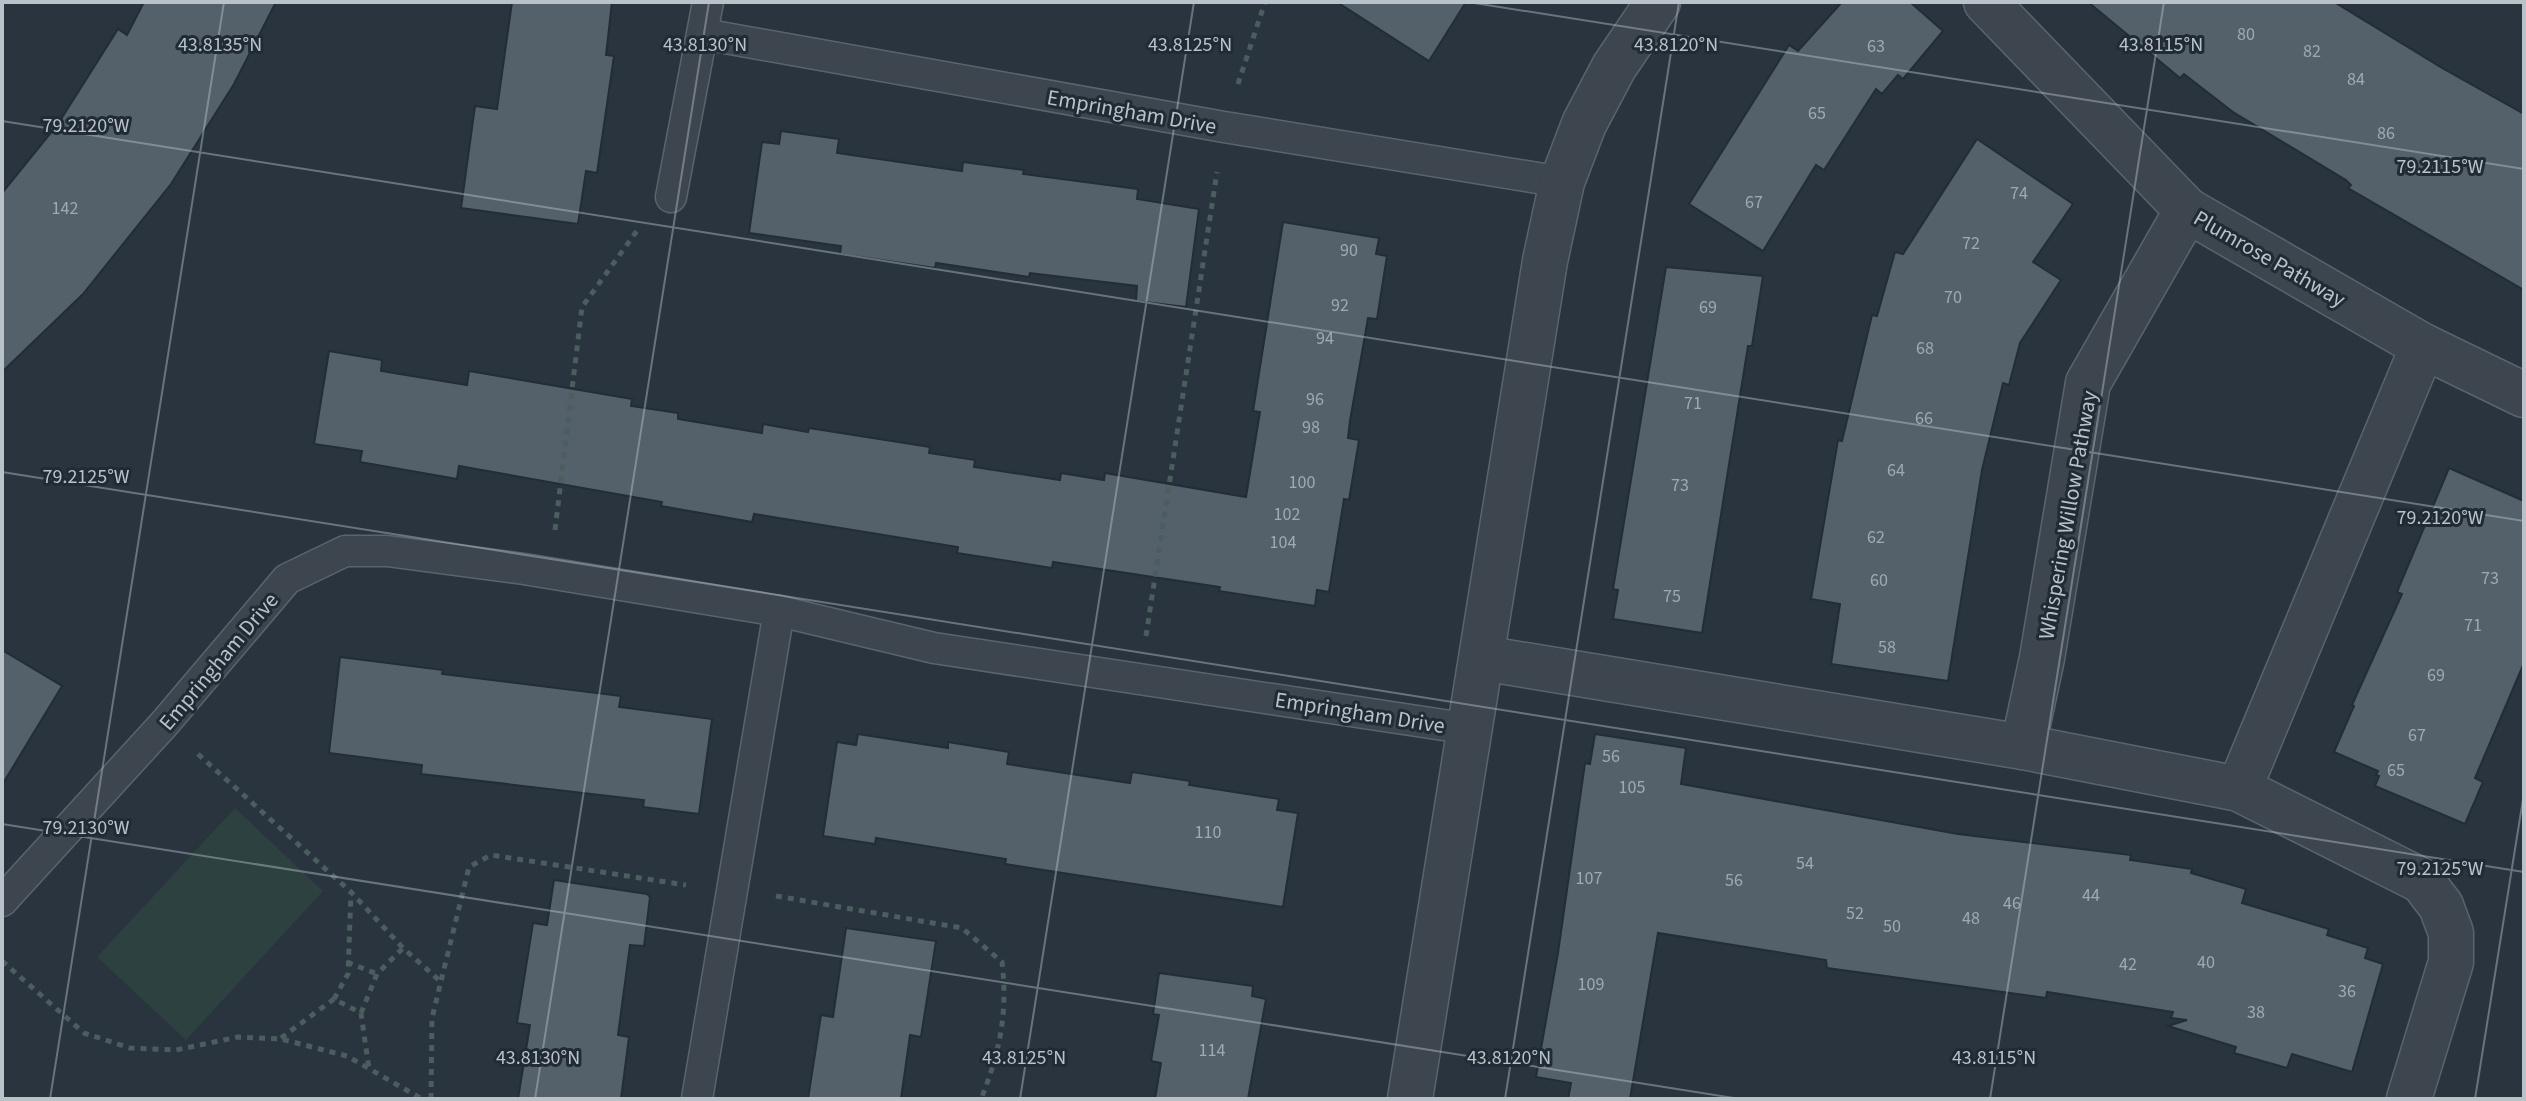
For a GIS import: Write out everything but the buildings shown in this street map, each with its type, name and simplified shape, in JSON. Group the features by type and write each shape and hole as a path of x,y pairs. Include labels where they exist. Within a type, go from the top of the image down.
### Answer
{"street":[{"name":"Empringham Drive","path":"1410,1099 1545,261 1562,182 1584,124 1614,67 1658,2"},
{"name":"Plumrose Pathway","path":"1986,2 2187,210 2423,346 2524,395"},
{"name":"Whispering Willow Pathway","path":"2023,747 2042,658 2088,383 2187,210"},
{"path":"2239,789 2423,346"},
{"path":"1482,658 2023,747 2239,789 2422,881 2441,906 2451,933 2451,962 2409,1099"}],"lane":[{"path":"671,197 708,2"},
{"name":"Empringham Drive","path":"703,34 1224,127 1562,182"},
{"name":"Empringham Drive","path":"2,901 164,724 287,579 345,551 387,551 550,573 779,611 934,648 1470,729"},
{"path":"697,1099 779,611"}],"path":[{"path":"1139,679 1224,127 1265,2"},
{"path":"550,573 582,307 644,221 671,197"},
{"path":"164,724 351,892 403,948 441,982"},
{"path":"281,1039 334,999 348,974 351,892"},
{"path":"369,1069 361,1013 377,974 403,948"},
{"path":"2,961 84,1033 130,1048 176,1050 238,1037 281,1039 347,1056 422,1099"},
{"path":"347,962 377,974"},
{"path":"334,999 361,1013"}],"green space":[{"path":"235,808 323,891 186,1040 97,957"}]}
